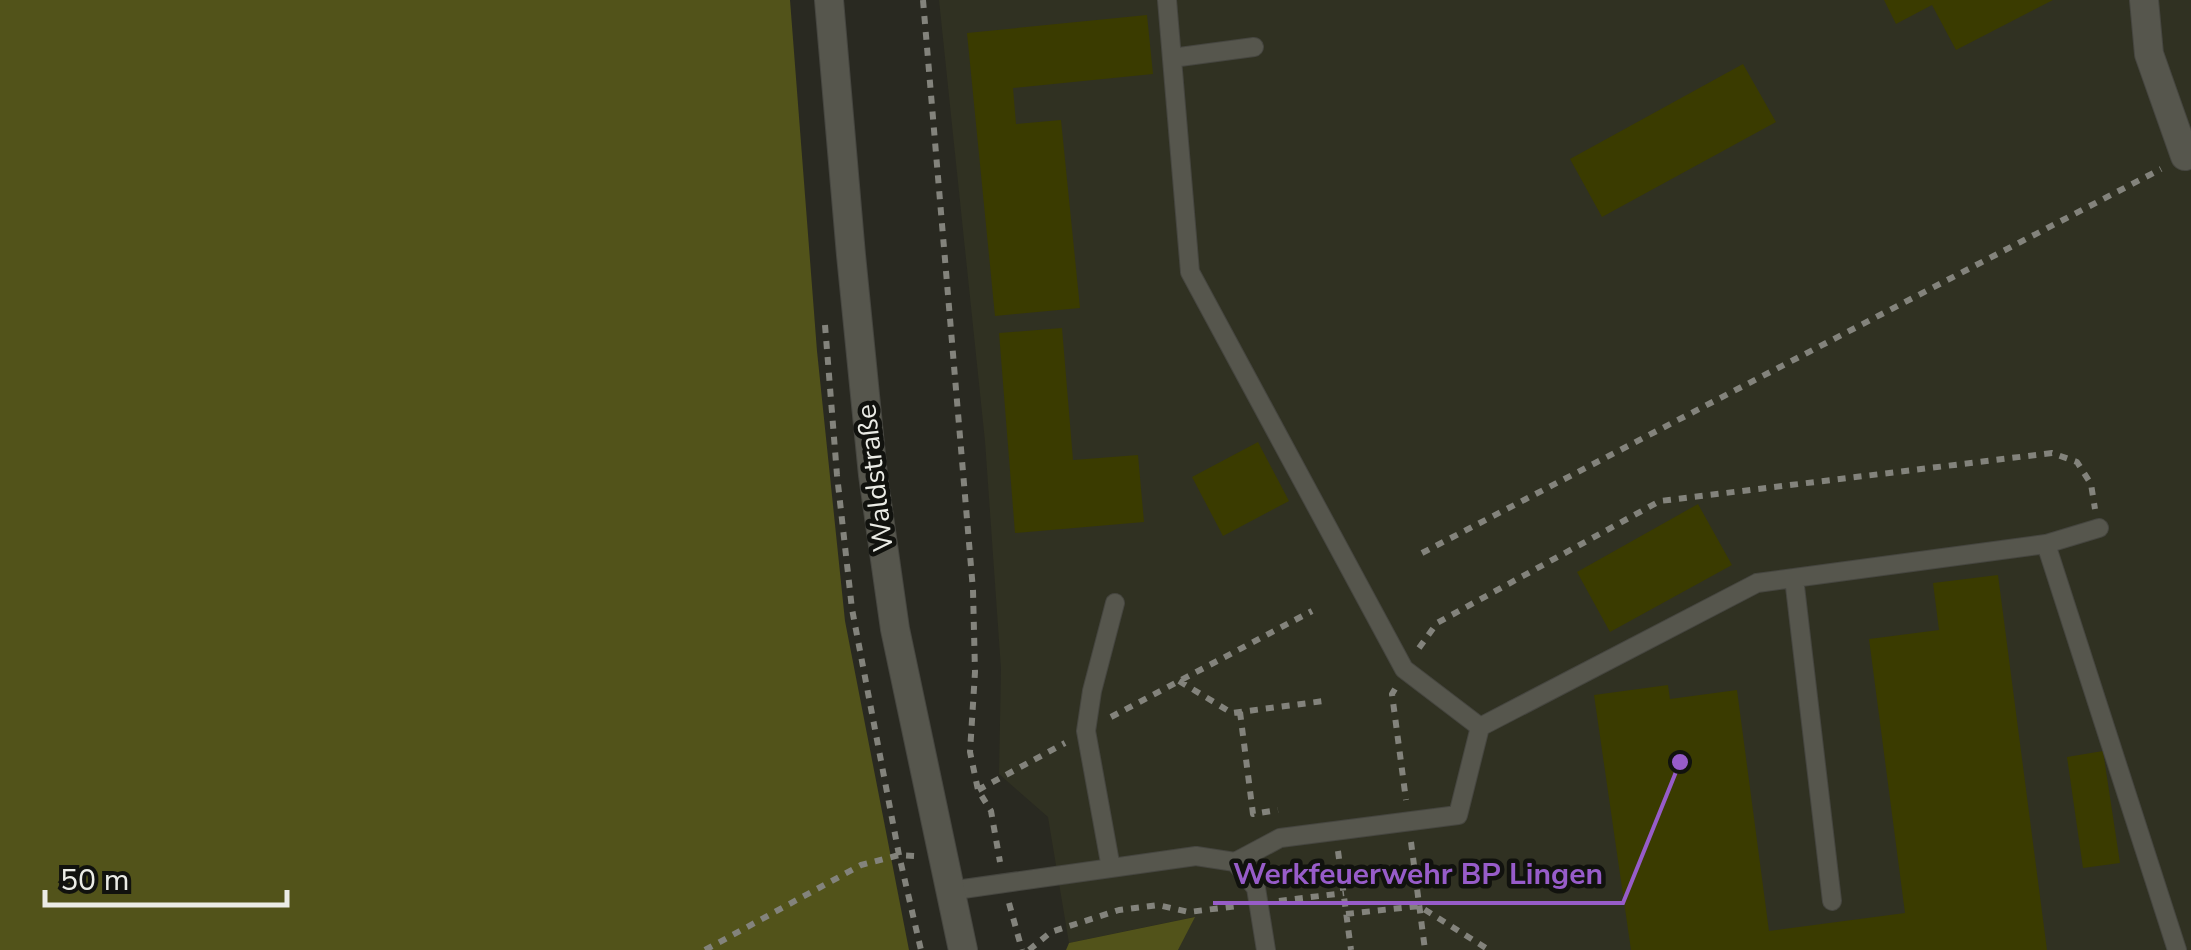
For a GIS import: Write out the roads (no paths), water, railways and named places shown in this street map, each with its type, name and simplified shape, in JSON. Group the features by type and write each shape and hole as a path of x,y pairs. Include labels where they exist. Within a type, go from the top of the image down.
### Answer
{"street":[{"name":"Waldstraße","path":"830,0 876,494 895,629 963,950"},
{"path":"2144,0 2150,54 2185,156"}],"lane":[{"path":"1167,0 1190,272 1404,669 1480,727"},
{"path":"1172,58 1254,47"},
{"path":"949,891 1196,856 1235,862 1280,838 1458,815 1480,727 1757,583 2046,544 2099,528"},
{"path":"2046,544 2177,950"},
{"path":"1794,578 1832,901"},
{"path":"1112,868 1086,731 1092,690 1115,603"},
{"path":"1235,862 1256,888 1266,950"}],"place":[{"name":"Werkfeuerwehr BP Lingen","path":"1680,762"}]}
